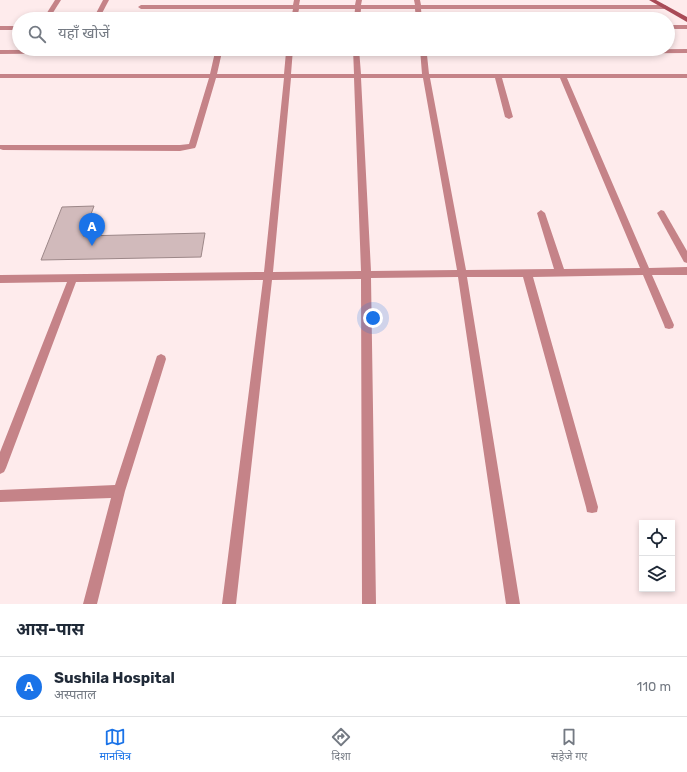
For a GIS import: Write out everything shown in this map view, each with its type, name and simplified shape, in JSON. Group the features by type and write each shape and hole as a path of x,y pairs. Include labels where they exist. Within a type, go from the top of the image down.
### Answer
{"street":[{"path":"50,12 58,0"},
{"path":"100,12 106,0"},
{"path":"417,0 418,12"},
{"path":"652,0 673,12"},
{"path":"141,7 359,3 418,8 665,7"},
{"path":"675,13 687,20"},
{"path":"675,27 687,27"},
{"path":"0,28 12,28"},
{"path":"675,51 687,51"},
{"path":"0,52 12,52"},
{"path":"3,147 187,148 192,146 218,56"},
{"path":"229,604 268,276 289,56"},
{"path":"356,56 366,275 369,604"},
{"path":"424,56 426,77 462,273 514,604"},
{"path":"0,76 687,76"},
{"path":"563,76 669,325"},
{"path":"498,77 509,117"},
{"path":"661,213 687,259"},
{"path":"541,214 560,272"},
{"path":"0,279 687,271"},
{"path":"527,272 592,508"},
{"path":"0,468 73,278"},
{"path":"90,604 119,491 161,359"},
{"path":"0,496 119,491"}],"building":[{"path":"94,206 83,236 205,233 201,257 41,260 62,207"}],"place":[{"name":"Sushila Hospital","path":"92,246"}]}
